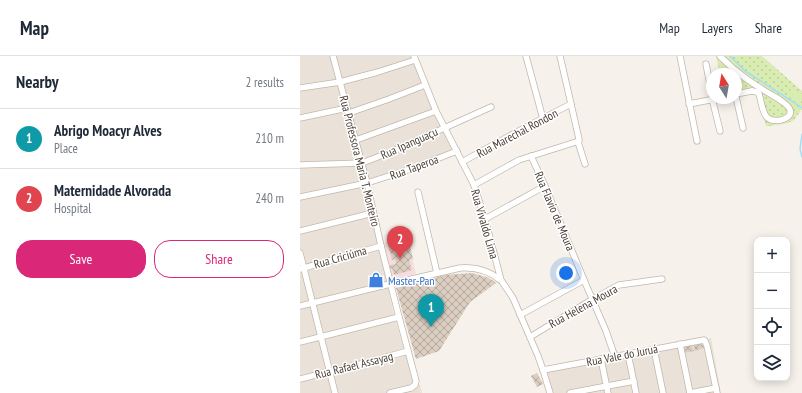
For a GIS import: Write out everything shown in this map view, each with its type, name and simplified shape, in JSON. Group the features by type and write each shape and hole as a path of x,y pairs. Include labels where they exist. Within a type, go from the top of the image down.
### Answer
{"street":[{"name":"Rua Professora Maria T. Monteiro","path":"333,56 362,163 390,284 416,381 415,385 411,388 390,393"},
{"path":"526,56 543,119"},
{"path":"560,56 579,139 578,142 585,164"},
{"path":"680,56 697,141"},
{"path":"720,56 741,76 783,102 791,112 786,118 780,120 773,121 767,119 759,94 752,90 742,94"},
{"path":"300,88 340,82 378,72 414,58"},
{"name":"Rua Vivaldo Lima","path":"414,58 436,111 474,185 501,280 512,298 530,336 544,370 550,393"},
{"path":"706,64 707,68"},
{"path":"752,90 754,84"},
{"path":"300,118 348,111 390,99 425,85"},
{"path":"689,104 706,100"},
{"name":"Rua Marechal Rondon","path":"462,162 571,104"},
{"path":"713,104 720,131"},
{"path":"738,104 743,128"},
{"name":"Rua Ipanguaçu","path":"300,165 362,163 393,151 491,107"},
{"path":"356,140 436,111"},
{"path":"474,185 519,160 578,142"},
{"name":"Rua Taperoa","path":"300,197 367,183 411,169 457,151"},
{"name":"Rua Flavio de Moura","path":"531,156 593,299 615,356"},
{"path":"484,219 545,186"},
{"path":"418,192 438,273"},
{"path":"300,231 374,213"},
{"name":"Rua Criciúma","path":"302,268 381,246"},
{"path":"300,253 302,268 335,393"},
{"path":"300,306 460,268 480,269 495,275 501,280"},
{"name":"Rua Helena Moura","path":"530,336 619,285 662,278"},
{"path":"520,315 584,280"},
{"path":"300,342 399,317"},
{"name":"Rua Vale do Juruá","path":"544,370 680,344 705,341 708,346 716,391"},
{"path":"680,344 690,393 716,391"},
{"path":"654,349 663,393"},
{"name":"Rua Rafael Assayag","path":"300,379 408,351"},
{"path":"628,354 636,393"},
{"path":"601,359 608,393"},
{"path":"570,393 634,381"}],"shaded area":[{"path":"300,56 411,56 452,149 414,165 362,181 394,315 414,383 420,385 422,393 300,393"},
{"path":"408,238 416,274 392,279 384,243"},
{"path":"711,338 721,393 550,393 543,370"}],"green space":[{"path":"716,56 762,56 802,91 802,109 794,120 788,123 766,126 755,91 742,92 742,68 719,68"},
{"path":"792,87 802,94 802,99 799,104 787,95"}],"building":[{"path":"408,239 413,259 409,260 412,270 394,275 392,268 390,269 390,265 396,264 395,259 392,260 388,244"},
{"path":"472,273 489,278 496,283 470,302 439,351 416,359 396,288 445,275"},
{"path":"703,344 704,348 695,351 694,345"},
{"path":"692,345 694,351 683,353 682,347"},
{"path":"537,373 543,384 537,387 531,376"}],"waterway":[{"path":"730,56 745,71 802,108"},
{"path":"802,134 800,149 802,157"}],"place":[{"name":"Maternidade Alvorada","path":"400,259"},
{"name":"Master-Pan","path":"376,280"},
{"name":"Abrigo Moacyr Alves","path":"431,327"}]}
